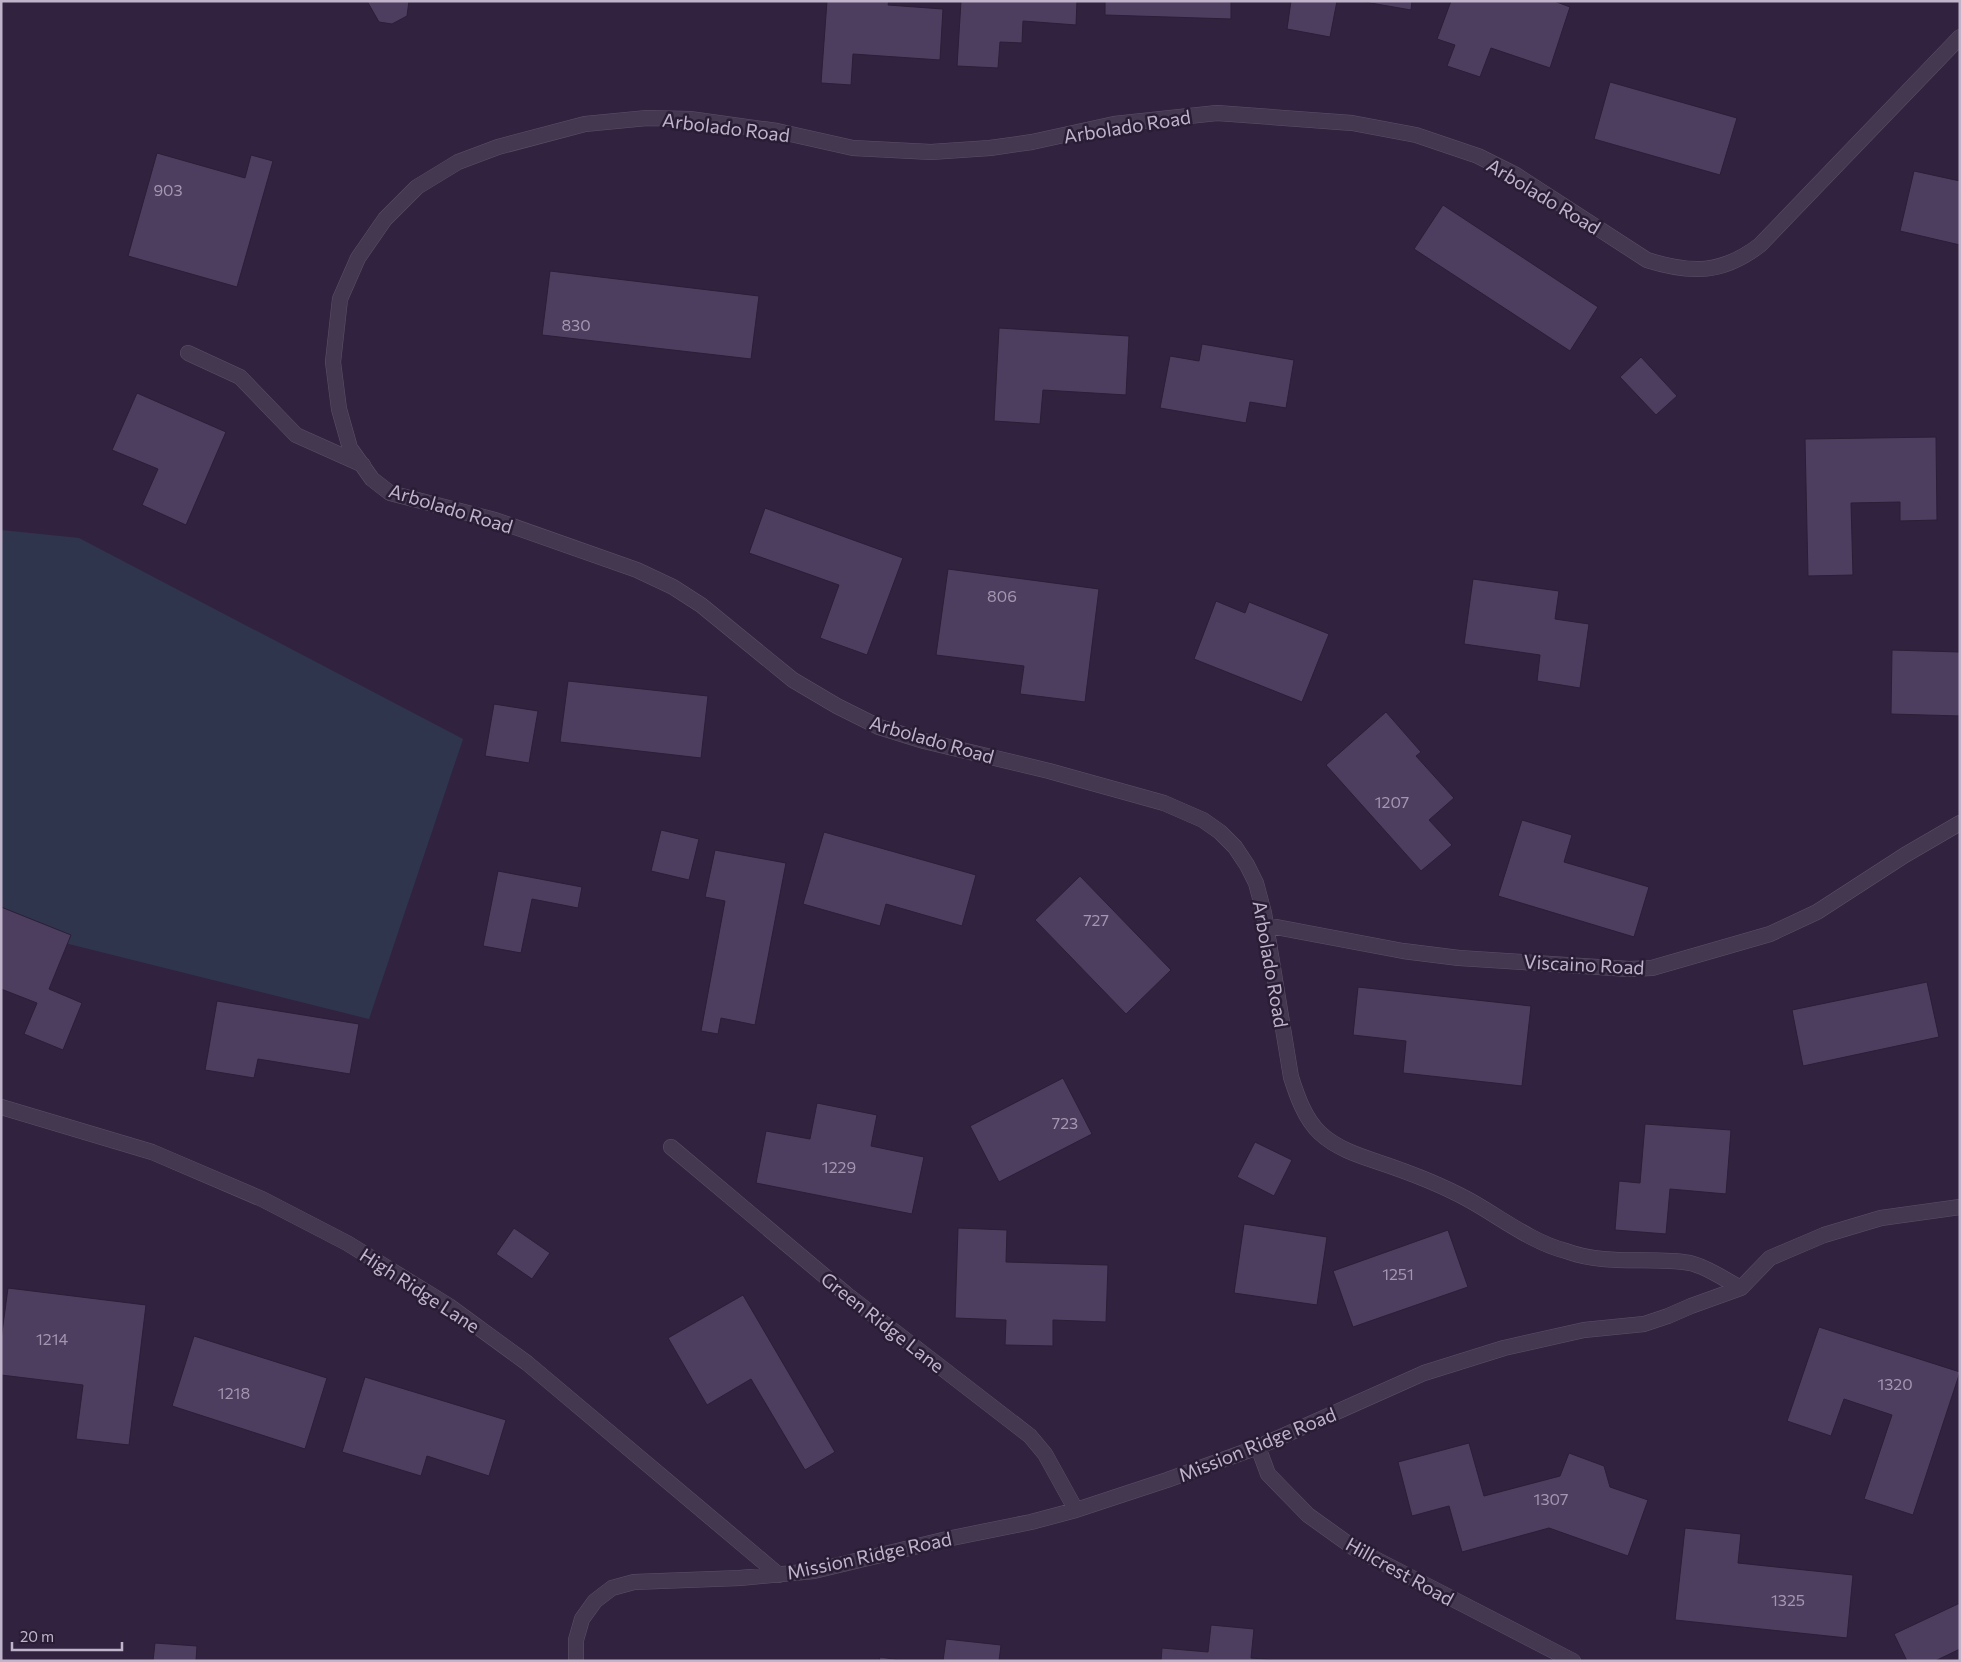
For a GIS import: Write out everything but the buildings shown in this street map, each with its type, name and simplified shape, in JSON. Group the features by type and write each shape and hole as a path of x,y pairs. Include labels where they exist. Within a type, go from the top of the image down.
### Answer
{"street":[{"name":"Arbolado Road","path":"1741,1288 1691,1264 1642,1259 1603,1259 1564,1251 1545,1244 1466,1199 1407,1172 1350,1152 1331,1142 1318,1132 1306,1115 1297,1096 1291,1076 1264,913 1256,883 1235,847 1220,832 1203,820 1164,803 1049,771 924,741 879,727 837,706 793,680 701,605 673,587 637,570 495,520 390,493 372,479 350,448 338,410 333,362 340,299 358,258 385,219 417,187 458,162 506,145 586,124 648,118 690,119 777,131 853,148 931,152 990,148 1032,142 1114,124 1217,113 1352,123 1416,135 1478,156 1516,175 1647,260 1669,267 1691,270 1715,268 1733,263 1760,245 1960,37"},
{"path":"188,353 240,377 296,436 363,465"},
{"name":"Viscaino Road","path":"1265,925 1403,951 1459,958 1620,968 1652,968 1778,930 1817,912 1905,855 1960,823"},
{"name":"High Ridge Lane","path":"1,1107 152,1152 262,1199 347,1243 449,1306 526,1363 779,1574"},
{"name":"Green Ridge Lane","path":"671,1147 846,1294 1030,1436 1045,1454 1076,1510"},
{"name":"Mission Ridge Road","path":"576,1661 576,1640 582,1619 595,1601 612,1588 634,1582 740,1578 814,1571 1076,1510 1258,1447 1433,1370 1504,1348 1584,1330 1644,1324 1741,1288 1770,1258 1824,1234 1880,1218 1960,1207"},
{"name":"Hillcrest Road","path":"1258,1447 1268,1474 1308,1515 1354,1548 1573,1661"}],"shaded area":[{"path":"1,530 79,538 463,739 369,1019 1,927"}]}
